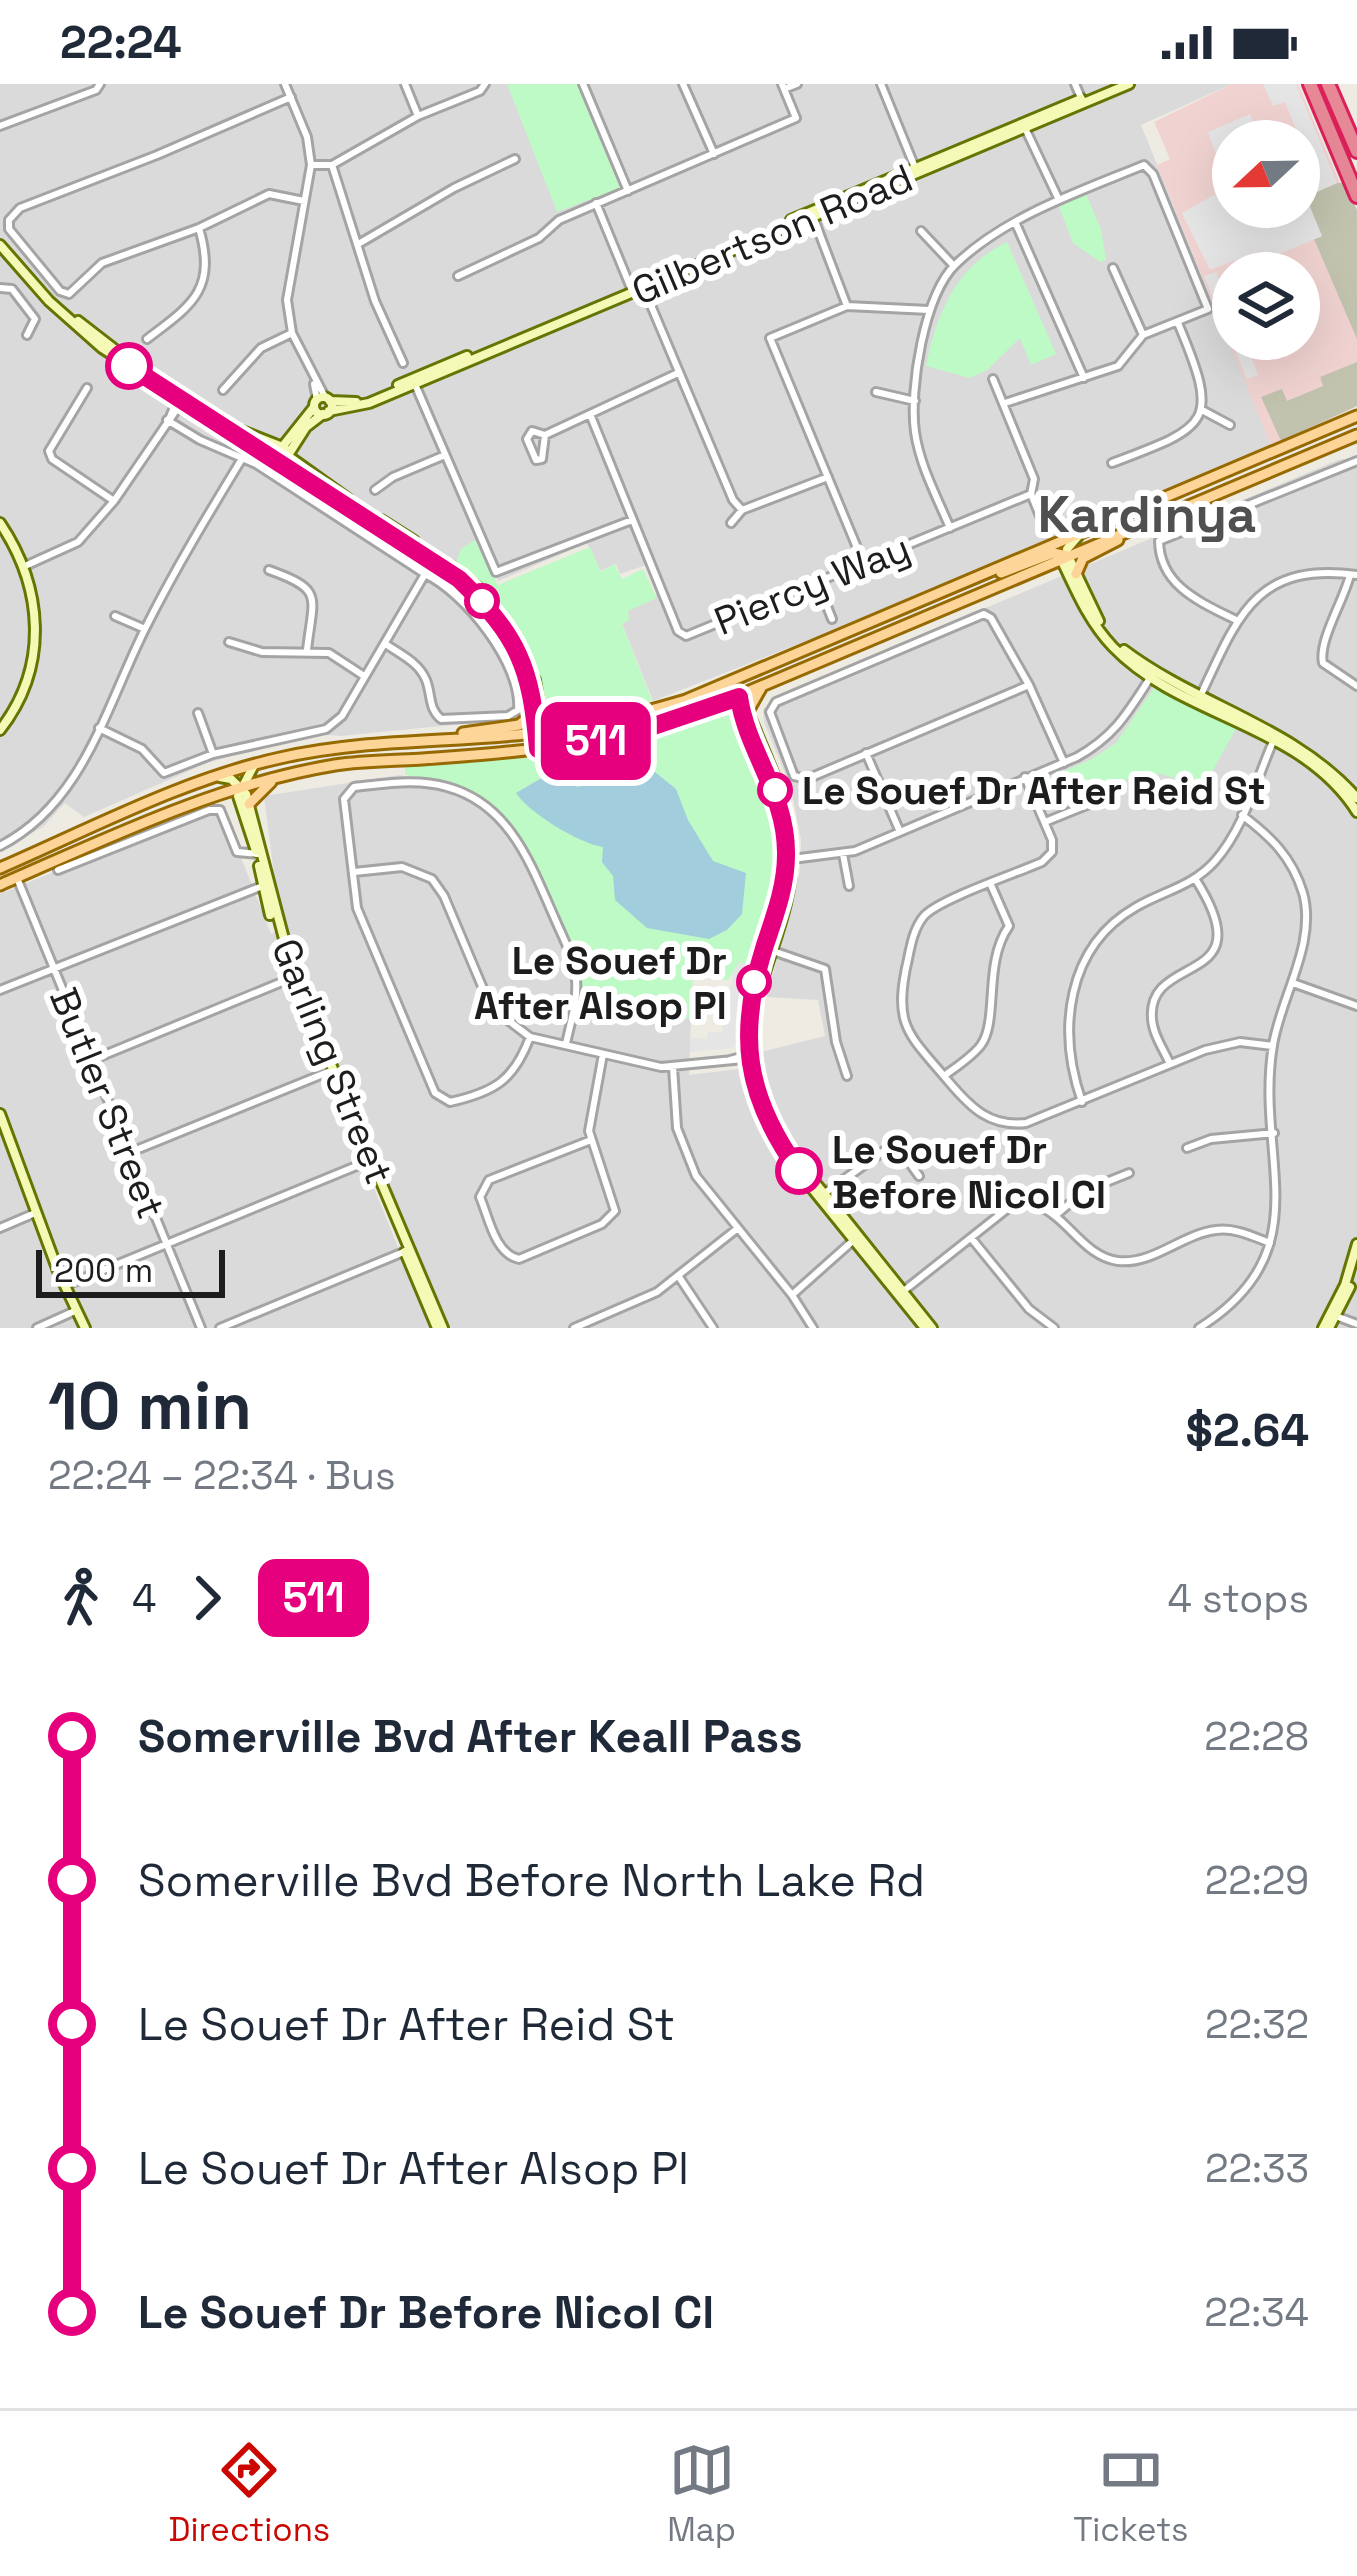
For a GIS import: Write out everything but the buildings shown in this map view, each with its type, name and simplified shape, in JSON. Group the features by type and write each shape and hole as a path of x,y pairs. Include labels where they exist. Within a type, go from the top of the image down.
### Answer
{"highway":[{"path":"1310,84 1357,196"},
{"path":"1328,84 1357,151"}],"main road":[{"path":"0,885 87,845 281,775 340,764 543,749 630,734 739,697 1062,553 1081,533 1357,416"},
{"path":"0,868 254,765 341,747 541,732 625,719 715,688 983,574 1132,529 1357,435"},
{"path":"1076,574 1083,558 1132,529"},
{"path":"748,711 761,688"},
{"path":"440,740 519,725 535,712"},
{"path":"249,804 281,775"}],"street":[{"path":"0,126 96,90 100,84"},
{"path":"0,240 32,284 81,331 277,464 323,405 292,334 287,300 311,165 307,137 285,84"},
{"path":"405,84 418,116"},
{"path":"311,165 332,165 418,116 480,91 485,84"},
{"path":"583,84 628,191"},
{"path":"683,84 713,154"},
{"path":"458,276 539,238 559,220 796,118 783,87 797,84"},
{"path":"1075,84 1083,101"},
{"name":"Gilbertson Road","path":"1083,101 1116,84"},
{"name":"Gilbertson Road","path":"323,405 360,401 414,381 1129,84"},
{"path":"885,85 916,171"},
{"path":"291,97 20,208 9,220 9,229 60,291 69,294 102,263 199,228 269,194 304,202"},
{"path":"1026,124 1058,200"},
{"path":"359,243 515,159"},
{"path":"332,165 375,301 403,363"},
{"path":"950,528 921,459 914,428 929,310 954,266 1016,224 1058,200 1144,166 1153,174 1208,309 1143,335 1118,366 1005,403"},
{"path":"596,203 632,290"},
{"path":"812,214 847,305"},
{"path":"1016,224 1084,378"},
{"path":"147,339 193,304 206,277 199,228"},
{"path":"921,231 954,266"},
{"path":"1112,268 1143,335"},
{"path":"643,286 733,500 742,509"},
{"path":"0,288 12,289 35,319 27,335"},
{"path":"863,562 770,338 847,305 929,310"},
{"path":"1112,463 1190,429 1202,410 1202,381 1178,323"},
{"path":"223,390 261,348 292,334"},
{"path":"545,435 545,454 536,460 527,439 532,431 545,435 678,373"},
{"path":"993,379 1034,479 1031,494 1045,528"},
{"path":"414,381 494,570 502,572 632,520"},
{"path":"87,388 49,452 52,459 115,501"},
{"path":"876,392 915,401"},
{"path":"25,566 79,542 115,501 182,396"},
{"path":"182,396 286,454 437,556 494,604 530,668 543,749"},
{"path":"1202,410 1230,425"},
{"name":"Piercy Way","path":"590,414 678,631 686,636 1031,494"},
{"path":"169,418 200,440 242,457 445,584 477,614 500,652 519,700 518,710 508,716 441,719 433,713 425,677 413,662 387,645"},
{"path":"272,457 286,454 441,564 486,605 518,650 541,732"},
{"path":"375,490 445,454"},
{"path":"0,846 36,826 71,786 145,629 242,457"},
{"path":"1236,620 1181,589 1159,559 1159,541 1357,461"},
{"path":"731,523 742,509 828,477"},
{"path":"0,523 25,566 36,619 35,654 23,693 0,730"},
{"path":"1062,553 1092,613 1152,675"},
{"path":"1062,553 1088,616 1114,648 1152,675 1278,738 1355,797 1357,812"},
{"path":"269,570 304,583 313,596 307,650"},
{"path":"1200,698 1236,620 1271,586 1322,570 1354,575 1321,652 1324,663 1357,686"},
{"path":"100,728 142,749 164,773 213,754 326,728 342,716 425,574"},
{"path":"817,581 832,619"},
{"path":"1029,685 799,779 770,712 776,702 984,614 991,618 1029,685 1064,763"},
{"path":"115,616 145,629"},
{"path":"229,642 262,652 329,653 364,676"},
{"path":"747,675 739,697 777,797 789,856"},
{"path":"789,856 843,854 1064,763 1104,742 1152,675"},
{"path":"715,688 739,697 748,711 782,798 789,856 783,908 756,998 751,1056 772,1122 822,1195 928,1328"},
{"path":"197,713 213,754"},
{"path":"1082,1102 1070,1009 1083,959 1094,941 1121,916 1196,879 1218,858 1278,738"},
{"path":"866,753 900,832"},
{"path":"218,777 231,779 241,788 254,765"},
{"path":"1025,778 1045,822 1052,852 1042,862 933,908 922,918 901,992 903,1017 920,1052 977,1112 1004,1123 1026,1123 1221,1045 1273,1046"},
{"path":"530,1037 511,1076 458,1101 442,1100 406,1030 358,908 344,799 347,792 414,781 450,788 507,824 524,847 572,958 577,978 566,1045"},
{"name":"Garling Street","path":"241,788 292,978 440,1328"},
{"name":"Garling Street","path":"241,788 238,796 260,854"},
{"path":"1045,822 1108,796"},
{"path":"58,870 209,810 220,810 237,852 260,854"},
{"path":"1199,1328 1231,1308 1252,1283 1270,1243 1278,1207 1273,1046 1304,933 1303,895 1290,862 1276,841 1242,815"},
{"path":"843,854 849,886"},
{"path":"354,872 403,867 431,879 444,896 487,998 530,1037 673,1066 751,1056"},
{"name":"Butler Street","path":"17,878 201,1328"},
{"path":"1170,1064 1153,1028 1153,1003 1170,982 1214,950 1220,933 1218,917 1196,879"},
{"path":"0,990 266,885"},
{"path":"944,1076 980,1046 988,1025 993,967 1009,926 991,885"},
{"path":"767,949 825,969 836,1042 847,1076"},
{"path":"91,1060 292,978"},
{"path":"1291,982 1357,1006"},
{"path":"591,1140 489,1180 481,1189 485,1210 510,1258 519,1259 610,1219 615,1211 591,1140 591,1112 603,1054"},
{"path":"673,1066 677,1127 696,1176 813,1328"},
{"path":"130,1153 331,1071"},
{"path":"0,1114 85,1328"},
{"path":"0,1128 7,1139"},
{"path":"1187,1148 1211,1139 1274,1133"},
{"path":"822,1195 888,1148 901,1151 920,1176"},
{"path":"66,1283 369,1161"},
{"path":"1056,1215 1084,1191 1129,1173"},
{"path":"901,1293 1007,1209 1024,1203 1036,1203 1056,1215 1090,1250 1116,1261 1143,1258 1219,1229 1270,1243"},
{"path":"0,1228 37,1213"},
{"path":"574,1328 637,1302 679,1276 738,1228"},
{"path":"972,1239 1029,1309 1054,1328"},
{"path":"792,1295 858,1240"},
{"path":"1336,1313 1357,1244"},
{"path":"220,1328 407,1251"},
{"path":"1326,1328 1357,1260"},
{"path":"679,1276 713,1328"},
{"path":"37,1328 77,1310"},
{"path":"1336,1313 1355,1324"}],"shaded area":[{"path":"0,84 1232,84 1141,125 1212,300 1212,360 1237,360 1272,447 860,620 653,701 617,611 658,594 646,565 620,574 616,564 600,571 587,543 498,581 477,540 446,578 495,630 523,690 523,711 512,719 341,736 313,734 207,763 84,817 65,803 43,827 0,850"},
{"path":"1232,84 1298,84 1313,120 1212,120 1212,228 1320,228 1320,136 1357,224 1357,406 1271,446 1236,360 1320,360 1320,252 1212,252 1212,301 1157,165 1170,159 1154,122"},
{"path":"1263,84 1296,84 1311,120 1292,120 1285,102 1273,106"},
{"path":"1320,142 1337,183 1320,191"},
{"path":"1345,183 1357,210 1357,339 1314,239 1321,237 1320,190"},
{"path":"1212,196 1212,228 1319,228 1322,236 1284,252 1212,252 1210,270 1182,213"},
{"path":"1239,360 1252,360 1258,375 1247,379"},
{"path":"1357,362 1357,406 1281,441 1261,397 1282,389 1287,401 1323,386 1320,377"},
{"path":"1357,457 1357,1328 446,1328 336,1095 431,1328 0,1328 0,894 220,804 271,934 281,929 264,796 400,775 461,788 510,823 527,845 579,974 578,999 659,1017 691,1018 689,1075 739,1069 761,1052 825,1036 818,1000 767,997 800,870 801,840 791,788 763,709 782,696 964,617 1338,460"},
{"path":"739,962 750,965 736,1043 732,1048 690,1052 690,1038 707,1039 708,1032 722,1032"}],"green space":[{"path":"507,84 577,84 620,188 557,212"},
{"path":"1085,192 1101,229 1106,260 1100,262 1073,243 1058,204"},
{"path":"1007,242 1056,354 1031,365 1020,338 987,370 970,378 926,366 936,327 952,293 974,264"},
{"path":"475,540 498,585 590,547 601,572 614,564 622,579 643,569 657,598 628,611 629,620 622,624 652,701 554,721 517,634 456,562 461,549"},
{"path":"1156,685 1237,727 1203,788 1162,774 1131,778 1053,809 1042,781 1116,743"},
{"path":"729,710 751,748 767,793 776,839 775,883 750,965 739,963 728,980 693,976 691,1018 659,1017 578,999 575,968 565,939 520,841 487,805 465,792 405,775 405,764 528,758 619,745"}],"water":[{"path":"650,768 676,789 713,861 746,873 742,914 727,930 709,939 647,928 615,900 613,876 602,862 603,847 556,826 516,793 545,776 578,787"}],"bus line":[{"name":"511","path":"129,366 459,579 498,618 518,650 532,688 538,749 630,734 739,697 777,797 786,853 781,894 752,993 749,1059 768,1125 799,1171"}],"place":[{"name":"Le Souef Dr After Reid St","path":"775,790"},
{"name":"Le Souef Dr After Alsop Pl","path":"754,982"},
{"name":"Le Souef Dr Before Nicol Cl","path":"799,1171"}],"district":[{"name":"Kardinya","path":"1147,514"}]}
